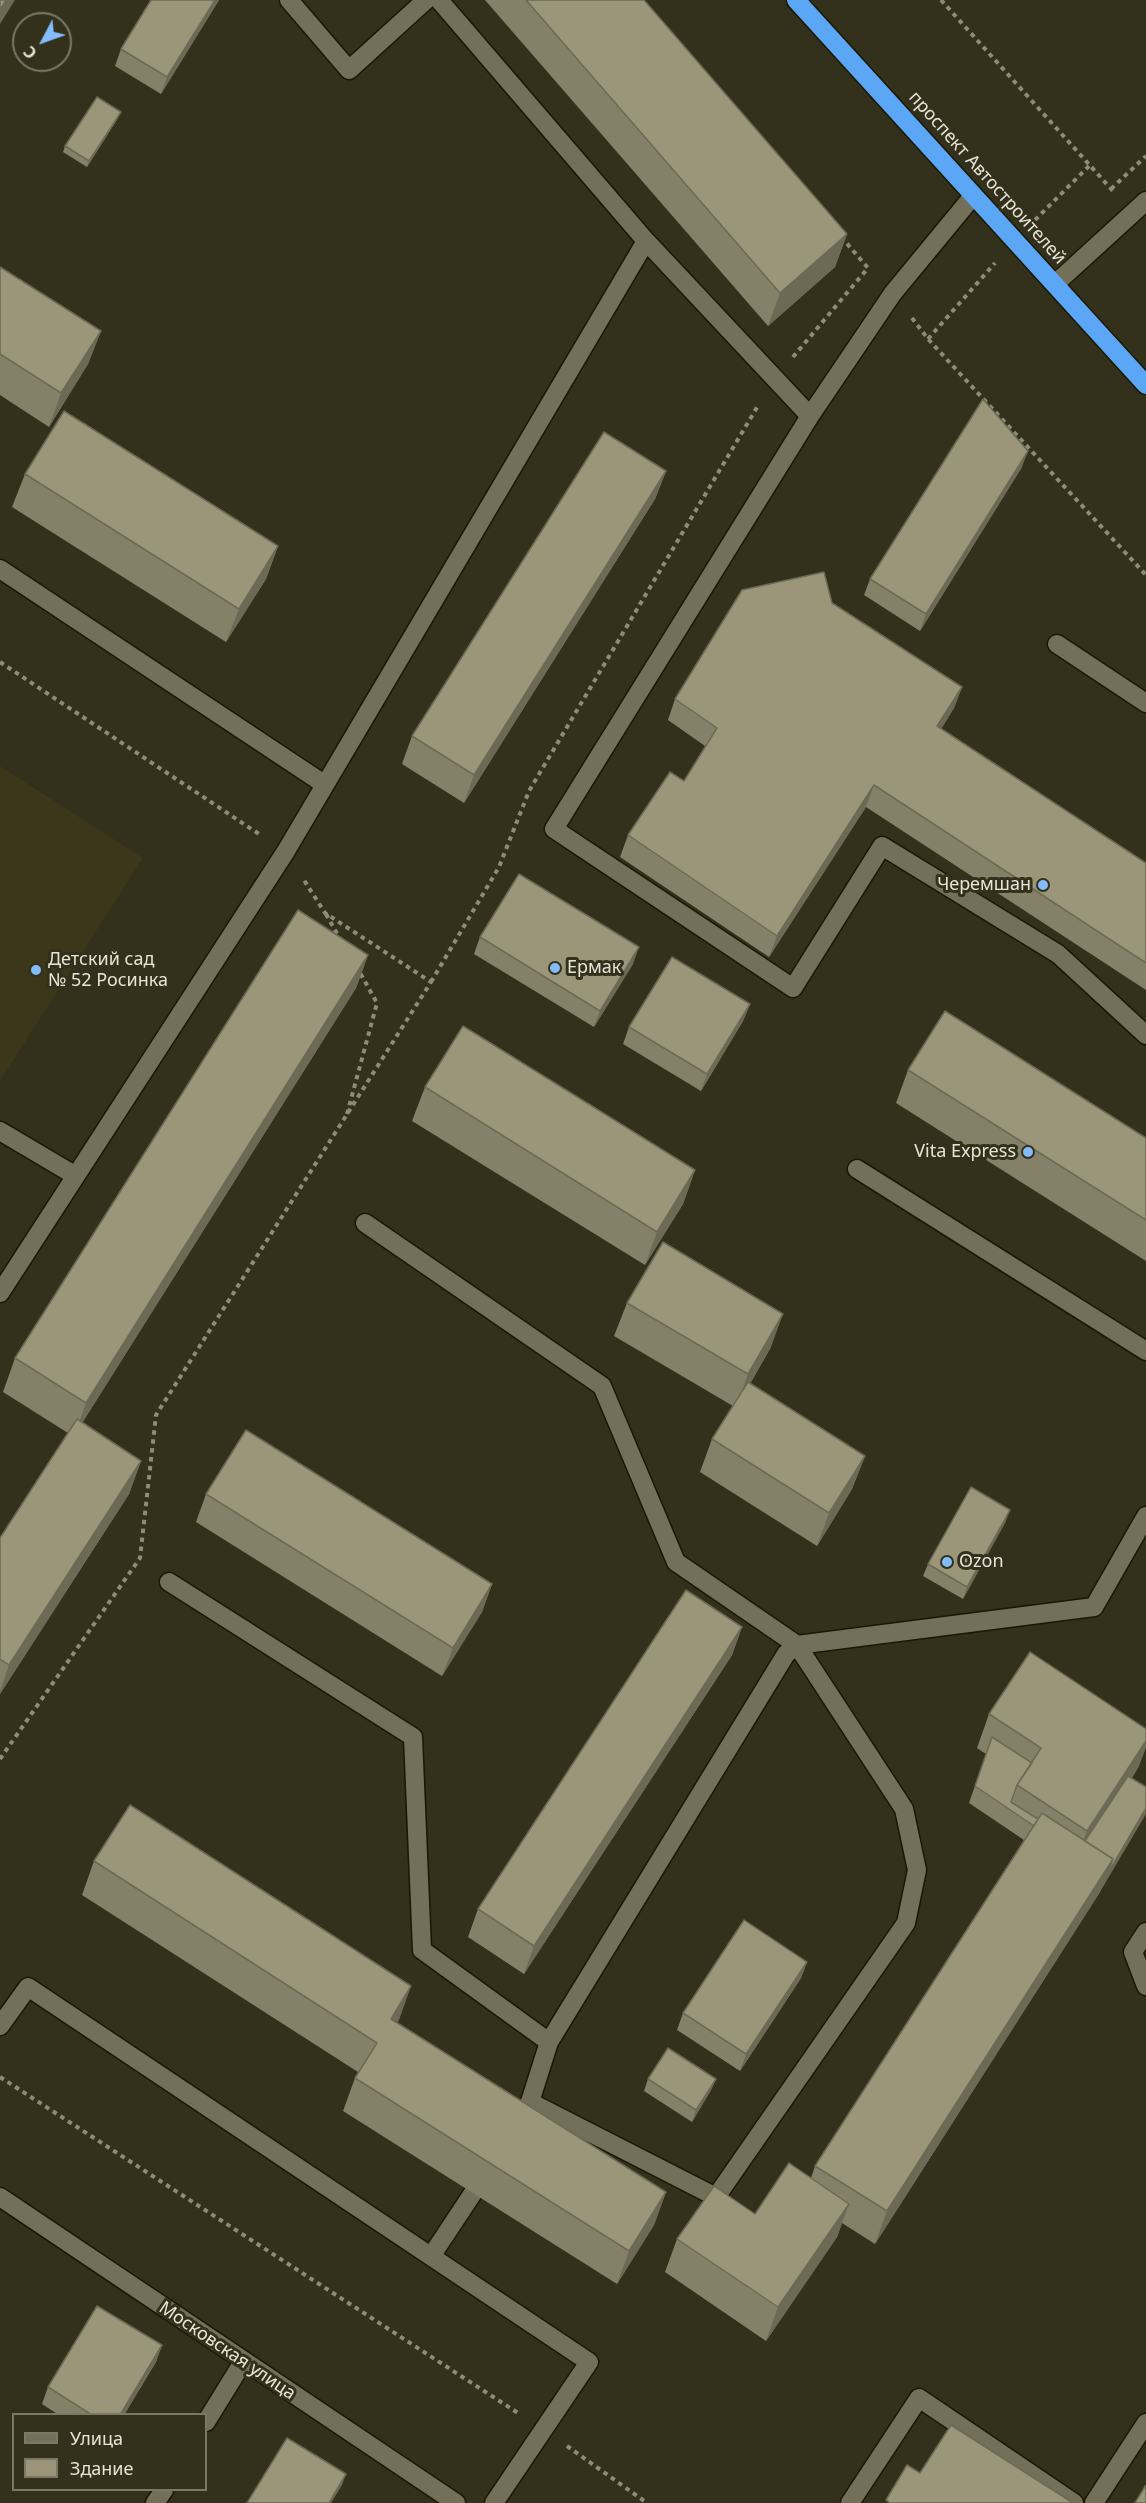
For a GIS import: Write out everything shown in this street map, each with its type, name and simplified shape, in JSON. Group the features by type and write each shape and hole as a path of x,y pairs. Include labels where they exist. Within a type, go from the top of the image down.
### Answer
{"highway":[{"name":"проспект Автостроителей","path":"796,0 1146,385"}],"street":[{"path":"290,0 349,69 426,0"},
{"path":"439,0 646,241 810,416"},
{"path":"973,196 893,293 810,416 554,829 793,988 882,846 1058,954 1146,1035"},
{"path":"1055,284 1140,207"},
{"path":"0,1293 286,852 646,241"},
{"path":"0,569 324,784"},
{"path":"1057,644 1146,703"},
{"path":"0,1131 76,1176"},
{"path":"857,1169 1146,1351"},
{"path":"365,1223 602,1386 676,1562 797,1645 904,1809 918,1870 906,1923 716,2197 530,2102"},
{"path":"514,2126 530,2102 549,2042 786,1654 797,1645 1094,1607 1146,1516"},
{"path":"169,1582 412,1737 422,1950 549,2042"},
{"path":"1146,1932 1133,1952 1146,1986"},
{"path":"0,2026 28,1987 432,2254 590,2362 494,2503"},
{"path":"432,2254 473,2193"},
{"name":"Московская улица","path":"0,2198 456,2503"},
{"path":"207,2420 243,2362"},
{"path":"850,2503 919,2398 1074,2503"},
{"path":"1094,2503 1146,2423"}],"path":[{"path":"941,0 1111,189 1140,207"},
{"path":"1111,189 1146,156"},
{"path":"837,232 893,293 928,339 1146,575"},
{"path":"0,1759 140,1558 156,1415 431,982 499,867 529,791 774,379 868,268"},
{"path":"0,662 286,852 343,943"},
{"path":"326,913 431,982"},
{"path":"346,1117 377,1003 354,963"},
{"path":"0,2077 543,2429 647,2503"}],"shaded area":[{"name":"Детский сад № 52 Росинка","path":"0,766 143,858 0,1081"}],"building":[{"path":"0,0 6,0 0,10"},
{"path":"151,0 215,0 167,77 121,49"},
{"path":"526,0 644,0 847,234 780,293"},
{"path":"97,97 121,112 89,161 65,146"},
{"path":"0,267 101,331 61,393 0,354"},
{"path":"983,399 1028,451 926,614 870,579"},
{"path":"64,411 278,546 239,609 25,474"},
{"path":"604,432 666,471 474,775 412,736"},
{"path":"824,572 832,603 962,687 937,726 1146,863 1146,963 874,785 777,936 628,835 670,772 684,781 717,728 675,699 742,590"},
{"path":"519,874 639,947 600,1011 480,937"},
{"path":"298,910 368,955 86,1403 15,1358"},
{"path":"672,957 750,1004 707,1074 629,1027"},
{"path":"945,1011 1146,1138 1146,1220 908,1070"},
{"path":"463,1026 695,1170 657,1232 425,1087"},
{"path":"663,1242 783,1314 748,1374 627,1303"},
{"path":"748,1382 865,1456 829,1513 712,1439"},
{"path":"77,1419 141,1461 9,1665 0,1659 0,1538"},
{"path":"246,1430 492,1584 453,1648 206,1494"},
{"path":"971,1487 1010,1510 967,1587 928,1564"},
{"path":"686,1590 742,1627 534,1946 478,1909"},
{"path":"1030,1652 1146,1729 1146,1741 1087,1831 1017,1785 1041,1748 989,1714"},
{"path":"992,1737 1032,1763 1017,1785 1011,1802 1038,1819 1034,1826 975,1786"},
{"path":"1128,1776 1146,1787 1146,1808 1107,1875 1113,1859 1085,1841"},
{"path":"130,1805 411,1986 391,2019 666,2192 629,2251 355,2078 377,2043 94,1861"},
{"path":"1042,1813 1113,1859 887,2211 815,2166"},
{"path":"744,1920 807,1962 746,2054 683,2013"},
{"path":"668,2048 716,2079 696,2110 648,2079"},
{"path":"789,2163 849,2204 778,2307 677,2239 714,2186 755,2214"},
{"path":"97,2306 162,2345 121,2413 89,2413 48,2387"},
{"path":"951,2425 1073,2503 890,2503 886,2500 907,2465 920,2473"},
{"path":"287,2438 346,2474 329,2503 247,2503"},
{"path":"1146,2485 1146,2503 1135,2503"}],"place":[{"name":"Черемшан","path":"1043,885"},
{"name":"Ермак","path":"555,968"},
{"name":"Детский сад № 52 Росинка","path":"36,970"},
{"name":"Vita Express","path":"1028,1152"},
{"name":"Ozon","path":"947,1562"}]}
